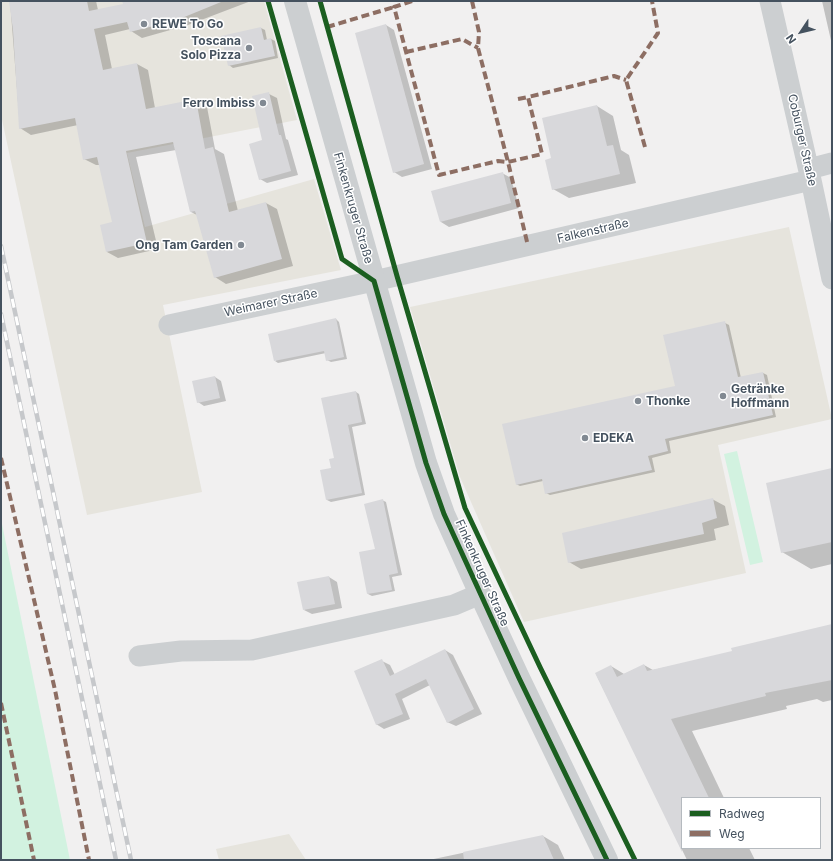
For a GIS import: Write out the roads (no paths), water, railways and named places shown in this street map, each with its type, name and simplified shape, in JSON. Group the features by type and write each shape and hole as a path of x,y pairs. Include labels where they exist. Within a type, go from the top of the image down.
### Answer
{"street":[{"name":"Finkenkruger Straße","path":"295,1 426,463 447,520 480,594 522,685 608,860"},
{"name":"Coburger Straße","path":"770,1 810,174 832,279"},
{"name":"Falkenstraße","path":"374,281 810,174 832,164"},
{"name":"Weimarer Straße","path":"169,324 374,281"},
{"name":"Finkenkruger Straße","path":"140,656 181,651 252,650 454,605 480,594"}],"railway":[{"path":"1,246 131,860"},
{"path":"1,314 116,860"}],"place":[{"name":"REWE To Go","path":"144,24"},
{"name":"Toscana Solo Pizza","path":"249,48"},
{"name":"Ferro Imbiss","path":"263,103"},
{"name":"Ong Tam Garden","path":"241,245"},
{"name":"Getränke Hoffmann","path":"723,396"},
{"name":"Thonke","path":"638,401"},
{"name":"EDEKA","path":"585,438"}]}
